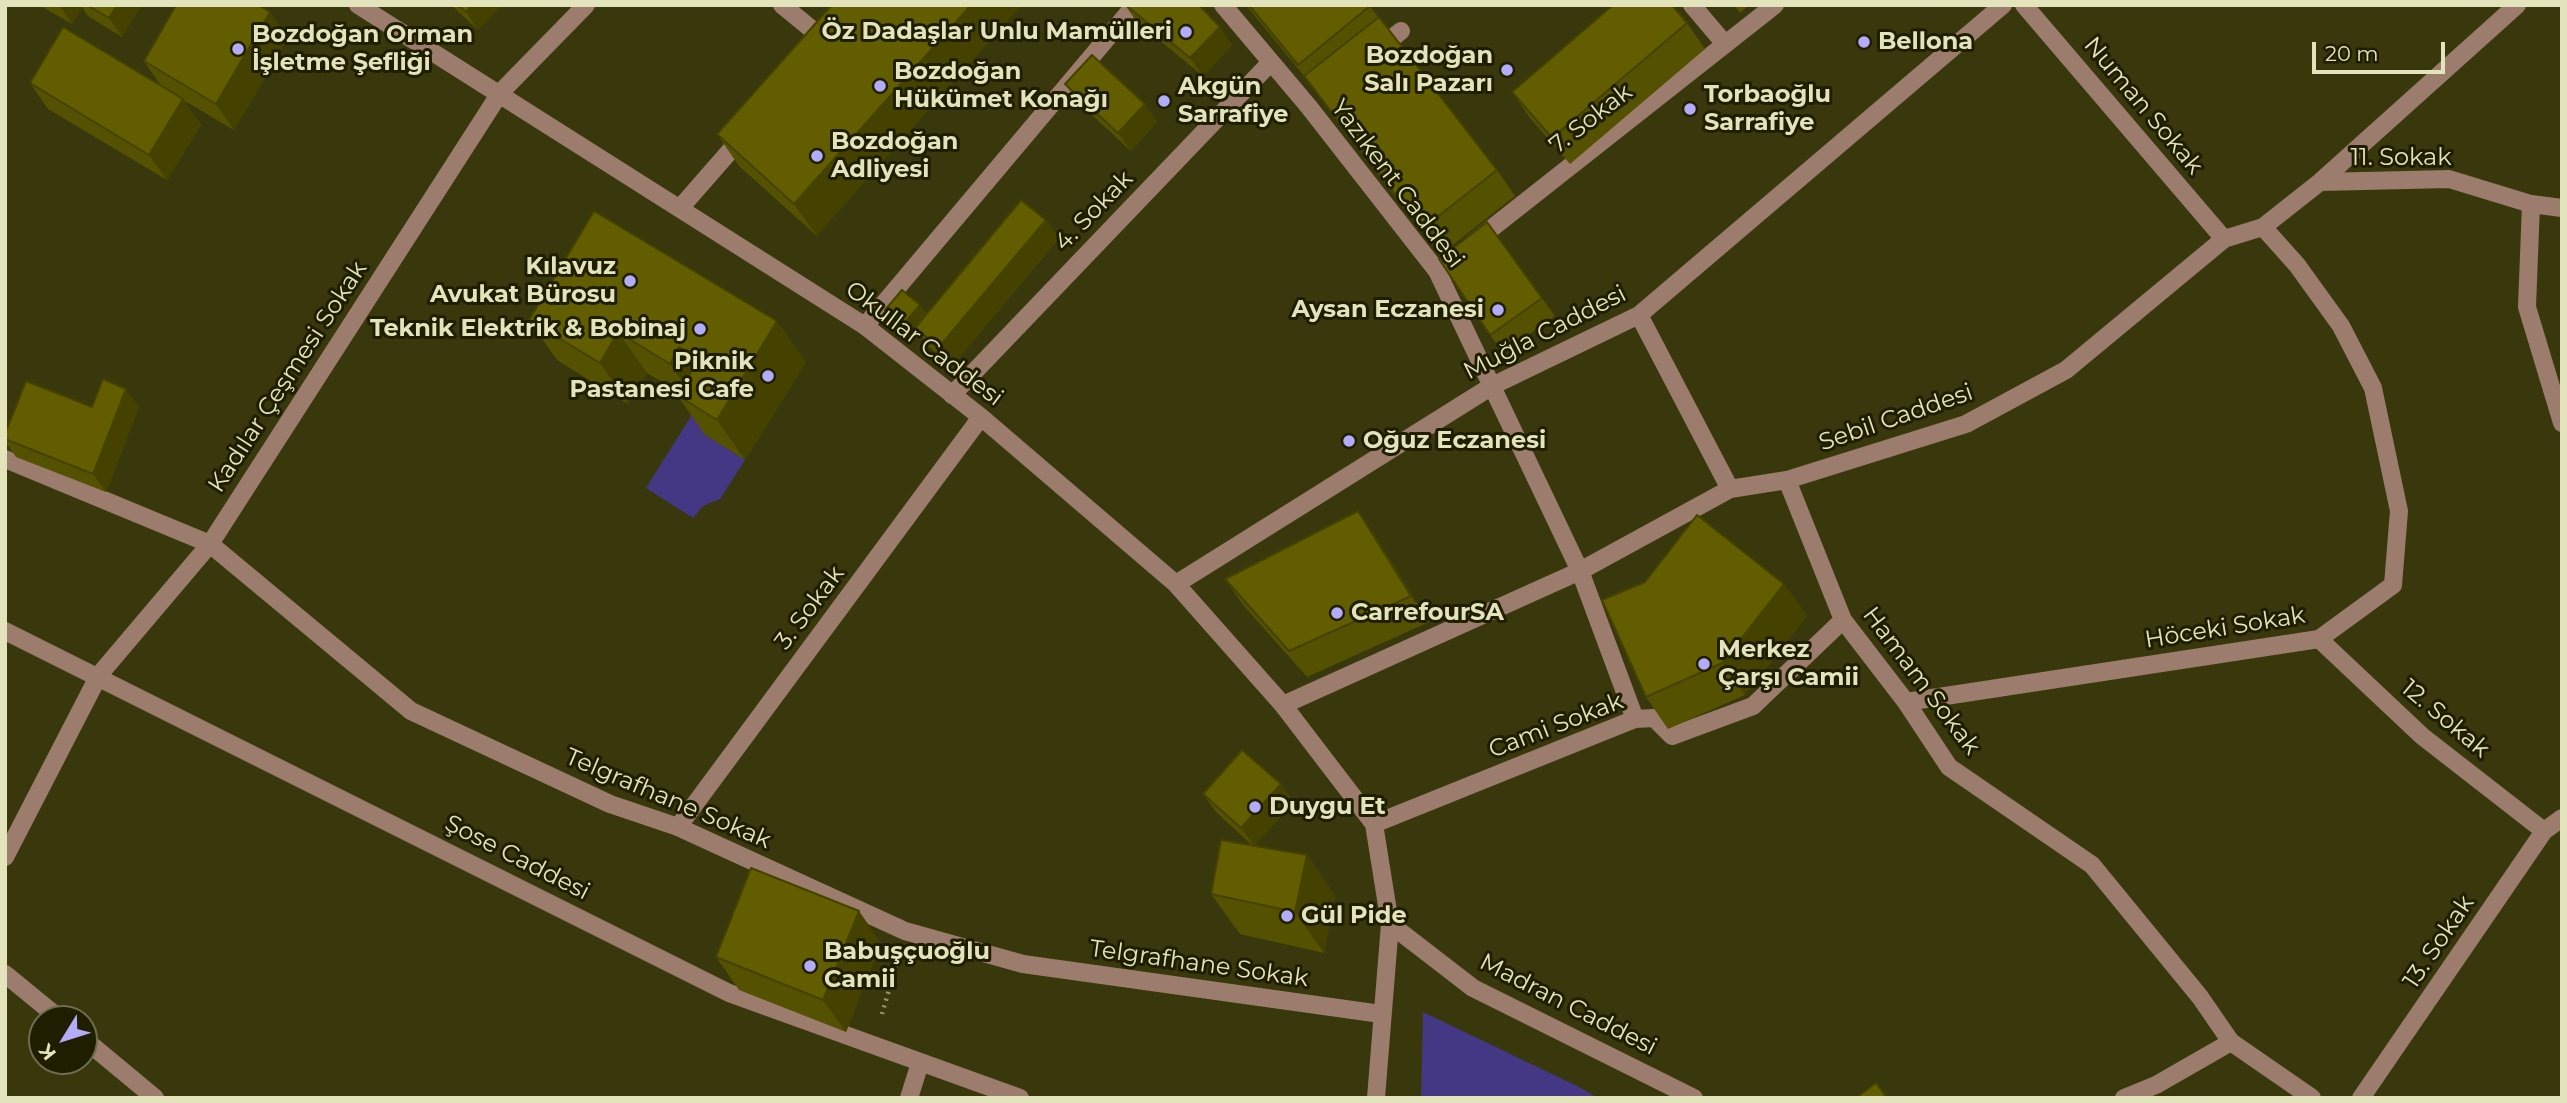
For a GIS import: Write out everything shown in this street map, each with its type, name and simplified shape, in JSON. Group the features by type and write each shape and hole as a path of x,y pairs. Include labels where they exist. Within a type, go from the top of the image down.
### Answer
{"street":[{"name":"Okullar Caddesi","path":"358,5 681,207 865,326 981,417 1176,583 1283,705 1374,824"},
{"name":"Kadılar Çeşmesi Sokak","path":"5,857 99,676 210,544 500,93 586,5"},
{"path":"782,5 821,46 842,23"},
{"path":"865,326 1135,5"},
{"name":"Yazıkent Caddesi","path":"1223,5 1447,262 1492,386 1580,571 1635,719"},
{"path":"1692,5 1725,44"},
{"name":"7. Sokak","path":"1447,262 1774,5"},
{"name":"Muğla Caddesi","path":"1176,583 1492,386 1639,315 2003,5"},
{"name":"Numan Sokak","path":"2024,5 2224,239"},
{"name":"Sebil Caddesi","path":"1283,705 1580,571 1730,489 1787,480 1966,424 2066,370 2224,239 2263,227 2320,183 2517,5"},
{"path":"1363,62 1401,31"},
{"name":"4. Sokak","path":"952,395 1271,62"},
{"path":"681,207 753,125"},
{"name":"11. Sokak","path":"2320,183 2449,178 2531,204 2562,208"},
{"path":"2531,204 2527,307 2562,423"},
{"name":"Höceki Sokak","path":"1906,702 2319,639 2393,584 2399,511 2373,388 2340,326 2297,265 2263,227"},
{"path":"1639,315 1730,489"},
{"name":"3. Sokak","path":"678,827 981,417"},
{"name":"Telgrafhane Sokak","path":"5,459 210,544 411,711 610,804 678,827 905,931 1023,964 1381,1014"},
{"name":"Hamam Sokak","path":"1787,480 1843,620 1906,702 1949,767 2092,865 2200,997 2231,1042 2312,1098"},
{"name":"Cami Sokak","path":"1374,824 1635,719 1654,718 1672,736 1753,706 1843,620"},
{"name":"Şose Caddesi","path":"5,631 729,993 1020,1098"},
{"name":"12. Sokak","path":"2319,639 2422,736 2544,831"},
{"name":"13. Sokak","path":"2361,1098 2544,831 2562,818"},
{"path":"1374,824 1390,924 1376,1098"},
{"name":"Madran Caddesi","path":"1390,924 1474,988 1694,1098"},
{"path":"5,974 43,1005"},
{"path":"2124,1098 2156,1085 2231,1042"},
{"path":"98,1051 154,1098"},
{"path":"909,1098 920,1063"}],"path":[{"path":"874,1046 905,931"}],"shaded area":[{"path":"698,405 706,435 745,460 720,499 703,506 693,518 646,488"},
{"path":"1423,1012 1577,1086 1598,1098 1421,1098"}],"building":[{"path":"87,5 117,5 109,18"},
{"path":"176,5 258,5 270,12 216,104 144,61"},
{"path":"458,5 472,5 466,12"},
{"path":"832,5 971,5 794,204 717,134"},
{"path":"1126,5 1199,5 1220,27 1190,58"},
{"path":"1249,5 1369,5 1370,6 1298,65"},
{"path":"1613,5 1672,5 1687,23 1552,138 1512,92"},
{"path":"1379,17 1497,170 1422,229 1304,76"},
{"path":"63,27 183,99 149,155 30,83"},
{"path":"1092,55 1145,104 1118,133 1065,84"},
{"path":"1021,200 1046,220 939,347 915,328"},
{"path":"594,211 777,321 717,420 677,395 699,359 679,347 670,364 618,332 600,363 529,320"},
{"path":"1487,222 1542,298 1490,335 1439,259"},
{"path":"902,290 920,305 903,325 885,310"},
{"path":"103,379 126,389 93,474 5,439 26,381 92,407"},
{"name":"CarrefourSA","path":"1358,511 1411,596 1289,651 1225,579"},
{"name":"Merkez Çarşı Camii","path":"1697,515 1784,584 1722,663 1646,697 1602,600 1645,582"},
{"path":"1242,750 1281,784 1241,828 1203,794"},
{"path":"1221,840 1307,855 1295,912 1211,894"},
{"path":"751,868 859,911 823,1000 716,957"},
{"path":"1876,1083 1887,1098 1856,1098"}],"place":[{"name":"Öz Dadaşlar Unlu Mamülleri","path":"1186,32"},
{"name":"Bellona","path":"1864,42"},
{"name":"Bozdoğan Orman İşletme Şefliği","path":"238,49"},
{"name":"Bozdoğan Salı Pazarı","path":"1507,70"},
{"name":"Bozdoğan Hükümet Konağı","path":"880,86"},
{"name":"Akgün Sarrafiye","path":"1164,101"},
{"name":"Torbaoğlu Sarrafiye","path":"1690,109"},
{"name":"Bozdoğan Adliyesi","path":"817,156"},
{"name":"Kılavuz Avukat Bürosu","path":"630,281"},
{"name":"Aysan Eczanesi","path":"1498,310"},
{"name":"Teknik Elektrik & Bobinaj","path":"700,329"},
{"name":"Piknik Pastanesi Cafe","path":"768,376"},
{"name":"Oğuz Eczanesi","path":"1349,441"},
{"name":"CarrefourSA","path":"1337,613"},
{"name":"Merkez Çarşı Camii","path":"1704,664"},
{"name":"Duygu Et","path":"1255,807"},
{"name":"Gül Pide","path":"1287,916"},
{"name":"Babuşçuoğlu Camii","path":"810,966"}]}
